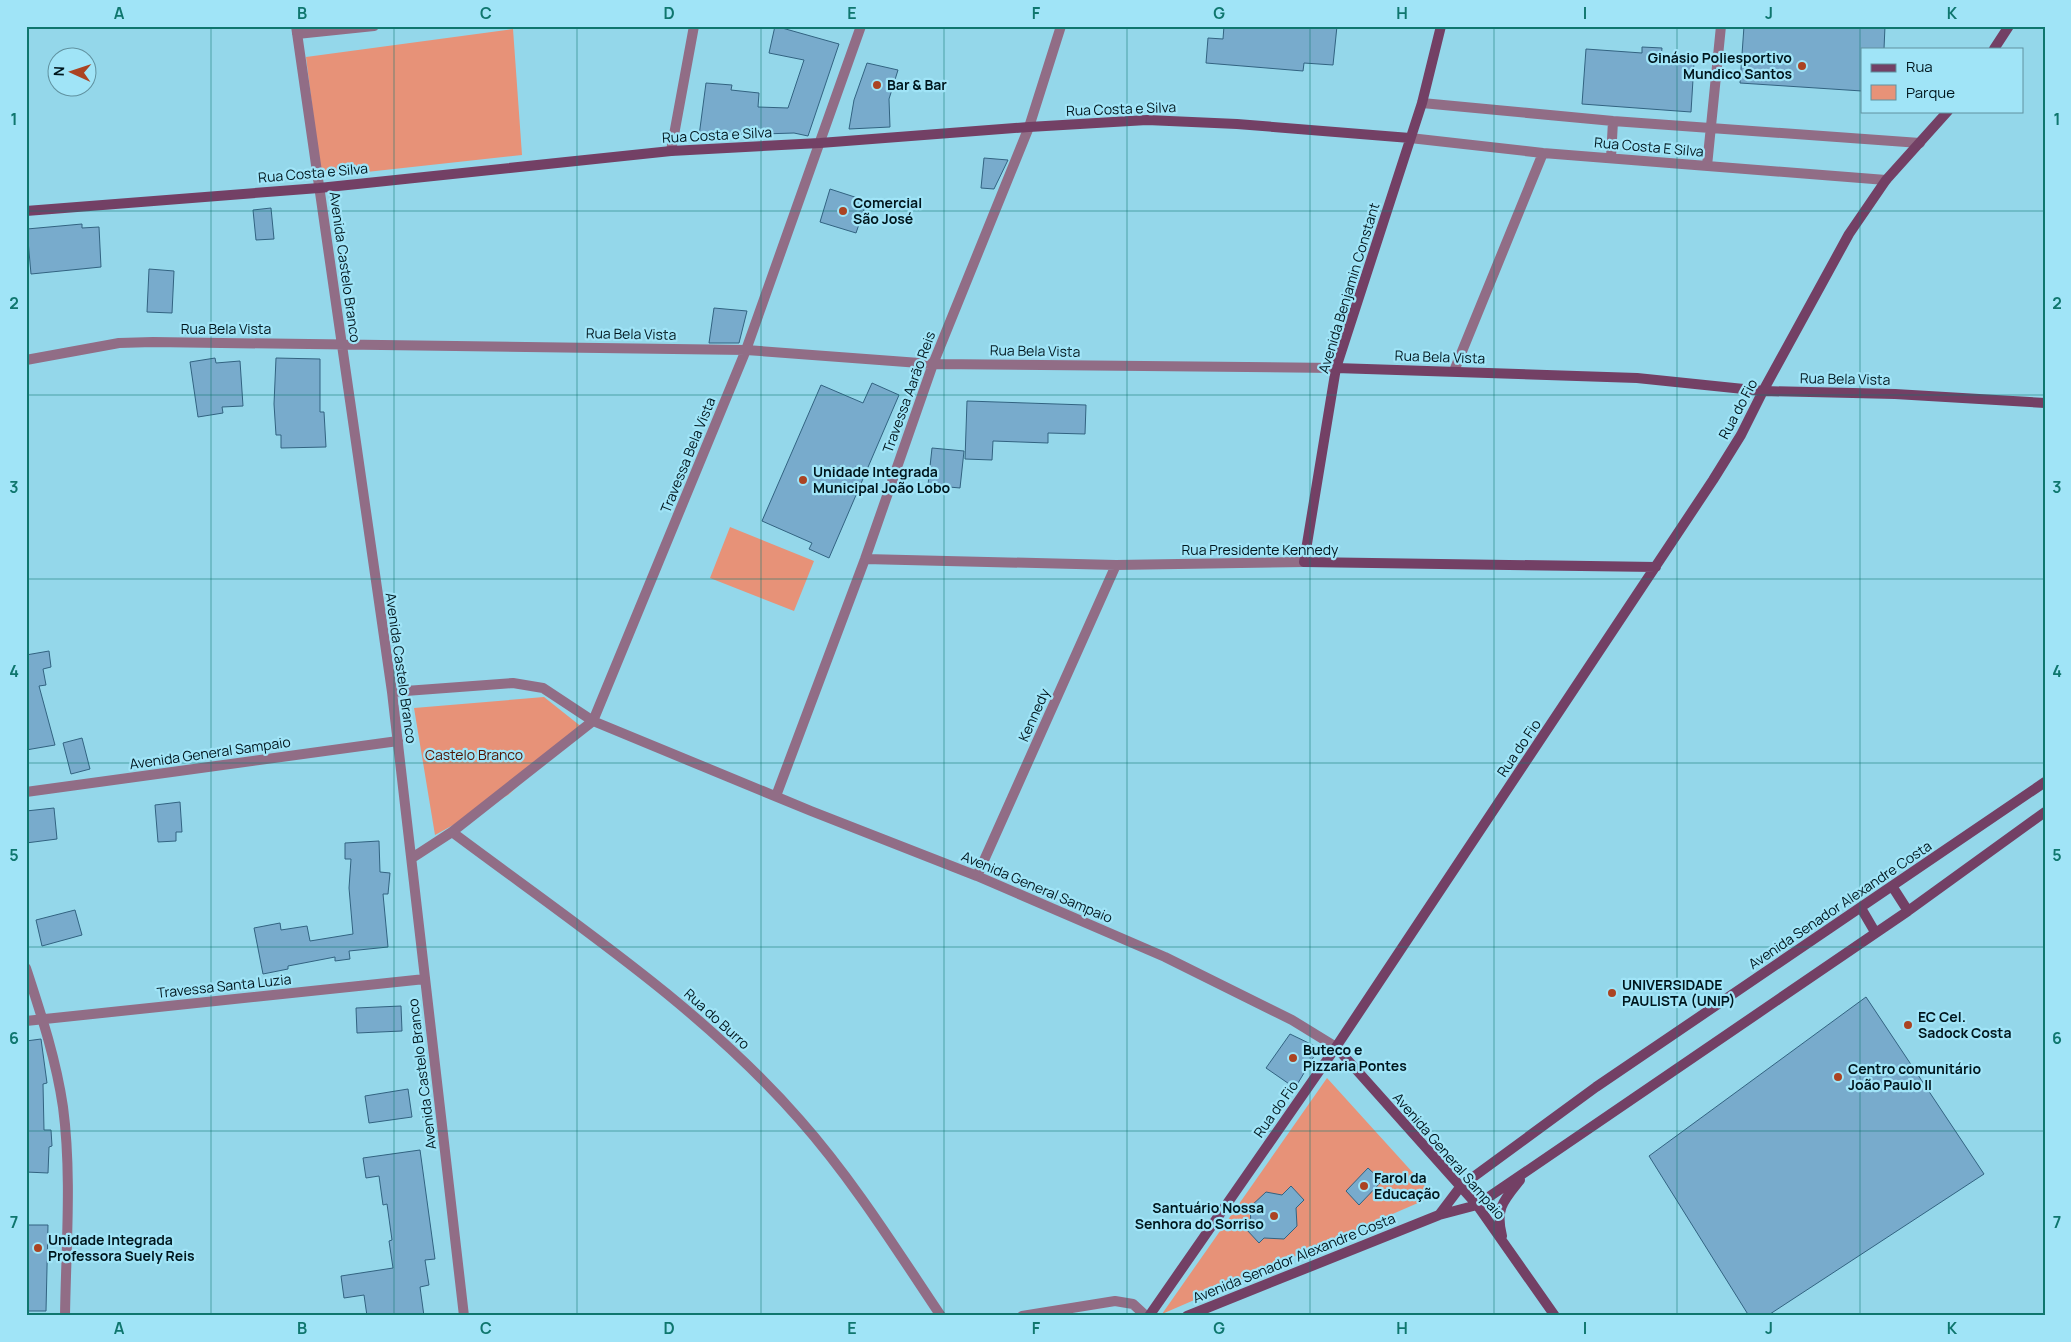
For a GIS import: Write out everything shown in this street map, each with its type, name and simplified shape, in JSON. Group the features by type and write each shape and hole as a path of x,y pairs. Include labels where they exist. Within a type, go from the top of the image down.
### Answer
{"street":[{"path":"297,30 374,26"},
{"path":"671,151 694,26"},
{"name":"Travessa Bela Vista","path":"452,832 593,721 746,350 861,26"},
{"name":"Travessa Aarão Reis","path":"776,796 865,559 933,364 1029,127 1061,26"},
{"name":"Avenida Benjamin Constant","path":"1304,562 1336,368 1422,103 1441,26"},
{"path":"1707,166 1721,26"},
{"path":"1995,48 2009,26"},
{"name":"Avenida Castelo Branco","path":"297,30 392,692 464,1316"},
{"path":"1422,103 1613,121 1920,144"},
{"name":"Rua do Fio","path":"1147,1316 1336,1047 1656,567 1741,434 1849,234 1886,180 1947,112"},
{"name":"Rua Costa e Silva","path":"26,211 319,188 671,151 820,143 1147,120 1192,121 1410,138"},
{"path":"1611,158 1613,121"},
{"name":"Rua Costa E Silva","path":"1410,138 1542,153 1886,180"},
{"path":"1454,371 1542,153"},
{"name":"Rua Bela Vista","path":"26,360 119,343 746,350 933,364 1336,368 1637,378 1763,391 1894,394 2045,403"},
{"name":"Rua Presidente Kennedy","path":"865,559 1116,565 1304,562 1656,567"},
{"name":"Kennedy","path":"977,876 1116,565"},
{"name":"Avenida General Sampaio","path":"392,692 527,684 543,688 593,721 977,876 1165,957 1292,1020 1336,1047 1461,1186 1504,1242 1555,1316"},
{"name":"Avenida General Sampaio","path":"26,792 398,741"},
{"name":"Avenida Senador Alexandre Costa","path":"1439,1215 1461,1186 1596,1087 2045,782"},
{"name":"Avenida Senador Alexandre Costa","path":"1187,1316 1439,1215 1477,1205 1908,911 2045,812"},
{"path":"412,858 452,832"},
{"name":"Rua do Burro","path":"452,832 629,963 720,1038 799,1119 827,1152 852,1184 941,1316"},
{"path":"1892,886 1908,911"},
{"path":"1860,908 1875,932"},
{"path":"26,968 56,1064 63,1109 66,1174 65,1316"},
{"name":"Travessa Santa Luzia","path":"26,1021 425,979"},
{"path":"1504,1242 1498,1215 1501,1206 1526,1171"},
{"path":"1022,1316 1115,1301 1133,1304 1147,1316"}],"green space":[{"path":"513,29 522,155 321,177 306,57"},
{"path":"730,527 814,561 794,611 710,578"},
{"name":"Castelo Branco","path":"544,697 583,728 508,795 435,835 414,708"},
{"path":"1327,1078 1434,1196 1162,1314"}],"building":[{"path":"775,26 839,44 808,136 794,133 699,136 706,83 732,85 731,90 759,93 758,107 788,108 804,60 769,53"},
{"path":"1224,26 1337,26 1333,65 1304,63 1303,71 1206,63 1208,38 1223,39"},
{"name":"Ginásio Poliesportivo Mundico Santos","path":"1744,26 1885,26 1884,48 1861,48 1861,91 1740,83"},
{"path":"1642,47 1662,48 1661,60 1694,63 1691,112 1582,104 1586,49 1642,53"},
{"path":"867,63 898,70 889,99 890,127 849,129 854,100"},
{"path":"984,158 1008,160 994,189 981,188"},
{"name":"Comercial São José","path":"830,189 867,201 856,233 820,222"},
{"path":"271,208 274,239 256,240 253,210"},
{"path":"82,224 82,228 99,227 101,267 31,274 27,229"},
{"path":"149,269 174,271 172,313 147,312"},
{"path":"714,308 747,311 739,343 709,343"},
{"path":"215,358 216,363 240,361 243,406 222,407 223,413 198,417 190,362"},
{"path":"276,358 320,359 320,412 324,412 326,447 281,448 281,435 276,435 274,404"},
{"path":"872,383 899,395 829,558 809,549 812,543 762,521 821,385 863,403"},
{"path":"967,401 1086,405 1085,434 1048,433 1048,443 993,441 992,460 965,459"},
{"path":"932,448 964,451 960,488 928,485"},
{"path":"49,651 51,667 43,669 46,685 39,686 55,745 26,750 26,655"},
{"path":"82,738 90,769 71,774 63,743"},
{"path":"180,802 182,832 176,832 176,841 158,842 155,805"},
{"path":"54,808 57,839 26,843 26,811"},
{"path":"379,841 380,872 390,873 388,894 383,894 388,947 349,951 350,959 335,961 335,957 288,966 288,969 263,974 254,928 280,923 281,930 307,926 310,941 353,934 349,888 351,859 345,859 345,843"},
{"path":"75,910 82,935 42,946 36,920"},
{"name":"Centro comunitário João Paulo II","path":"1866,997 1984,1174 1767,1316 1749,1316 1649,1156"},
{"path":"401,1006 402,1031 357,1033 356,1008"},
{"name":"Buteco e Pizzaria Pontes","path":"1290,1034 1319,1048 1295,1088 1266,1068"},
{"path":"41,1039 47,1083 43,1084 44,1130 51,1130 52,1146 49,1147 48,1173 26,1172 26,1041"},
{"path":"408,1089 412,1117 369,1123 365,1096"},
{"path":"420,1150 435,1259 425,1260 429,1285 420,1287 424,1316 367,1316 364,1295 344,1298 341,1276 393,1268 389,1241 392,1240 387,1204 383,1205 379,1176 366,1178 363,1158"},
{"name":"Farol da Educação","path":"1368,1168 1382,1181 1359,1205 1346,1191"},
{"name":"Santuário Nossa Senhora do Sorriso","path":"1291,1186 1304,1200 1296,1208 1297,1226 1284,1239 1264,1238 1259,1243 1246,1229 1251,1224 1250,1207 1266,1192 1282,1195"},
{"name":"Unidade Integrada Professora Suely Reis","path":"26,1225 48,1225 46,1311 26,1311"}],"place":[{"name":"Ginásio Poliesportivo Mundico Santos","path":"1802,66"},
{"name":"Bar & Bar","path":"877,85"},
{"name":"Comercial São José","path":"843,211"},
{"name":"Unidade Integrada Municipal João Lobo","path":"803,480"},
{"name":"UNIVERSIDADE PAULISTA (UNIP)","path":"1612,993"},
{"name":"EC Cel. Sadock Costa","path":"1908,1025"},
{"name":"Buteco e Pizzaria Pontes","path":"1293,1058"},
{"name":"Centro comunitário João Paulo II","path":"1838,1077"},
{"name":"Farol da Educação","path":"1364,1186"},
{"name":"Santuário Nossa Senhora do Sorriso","path":"1274,1216"},
{"name":"Unidade Integrada Professora Suely Reis","path":"38,1248"}]}
